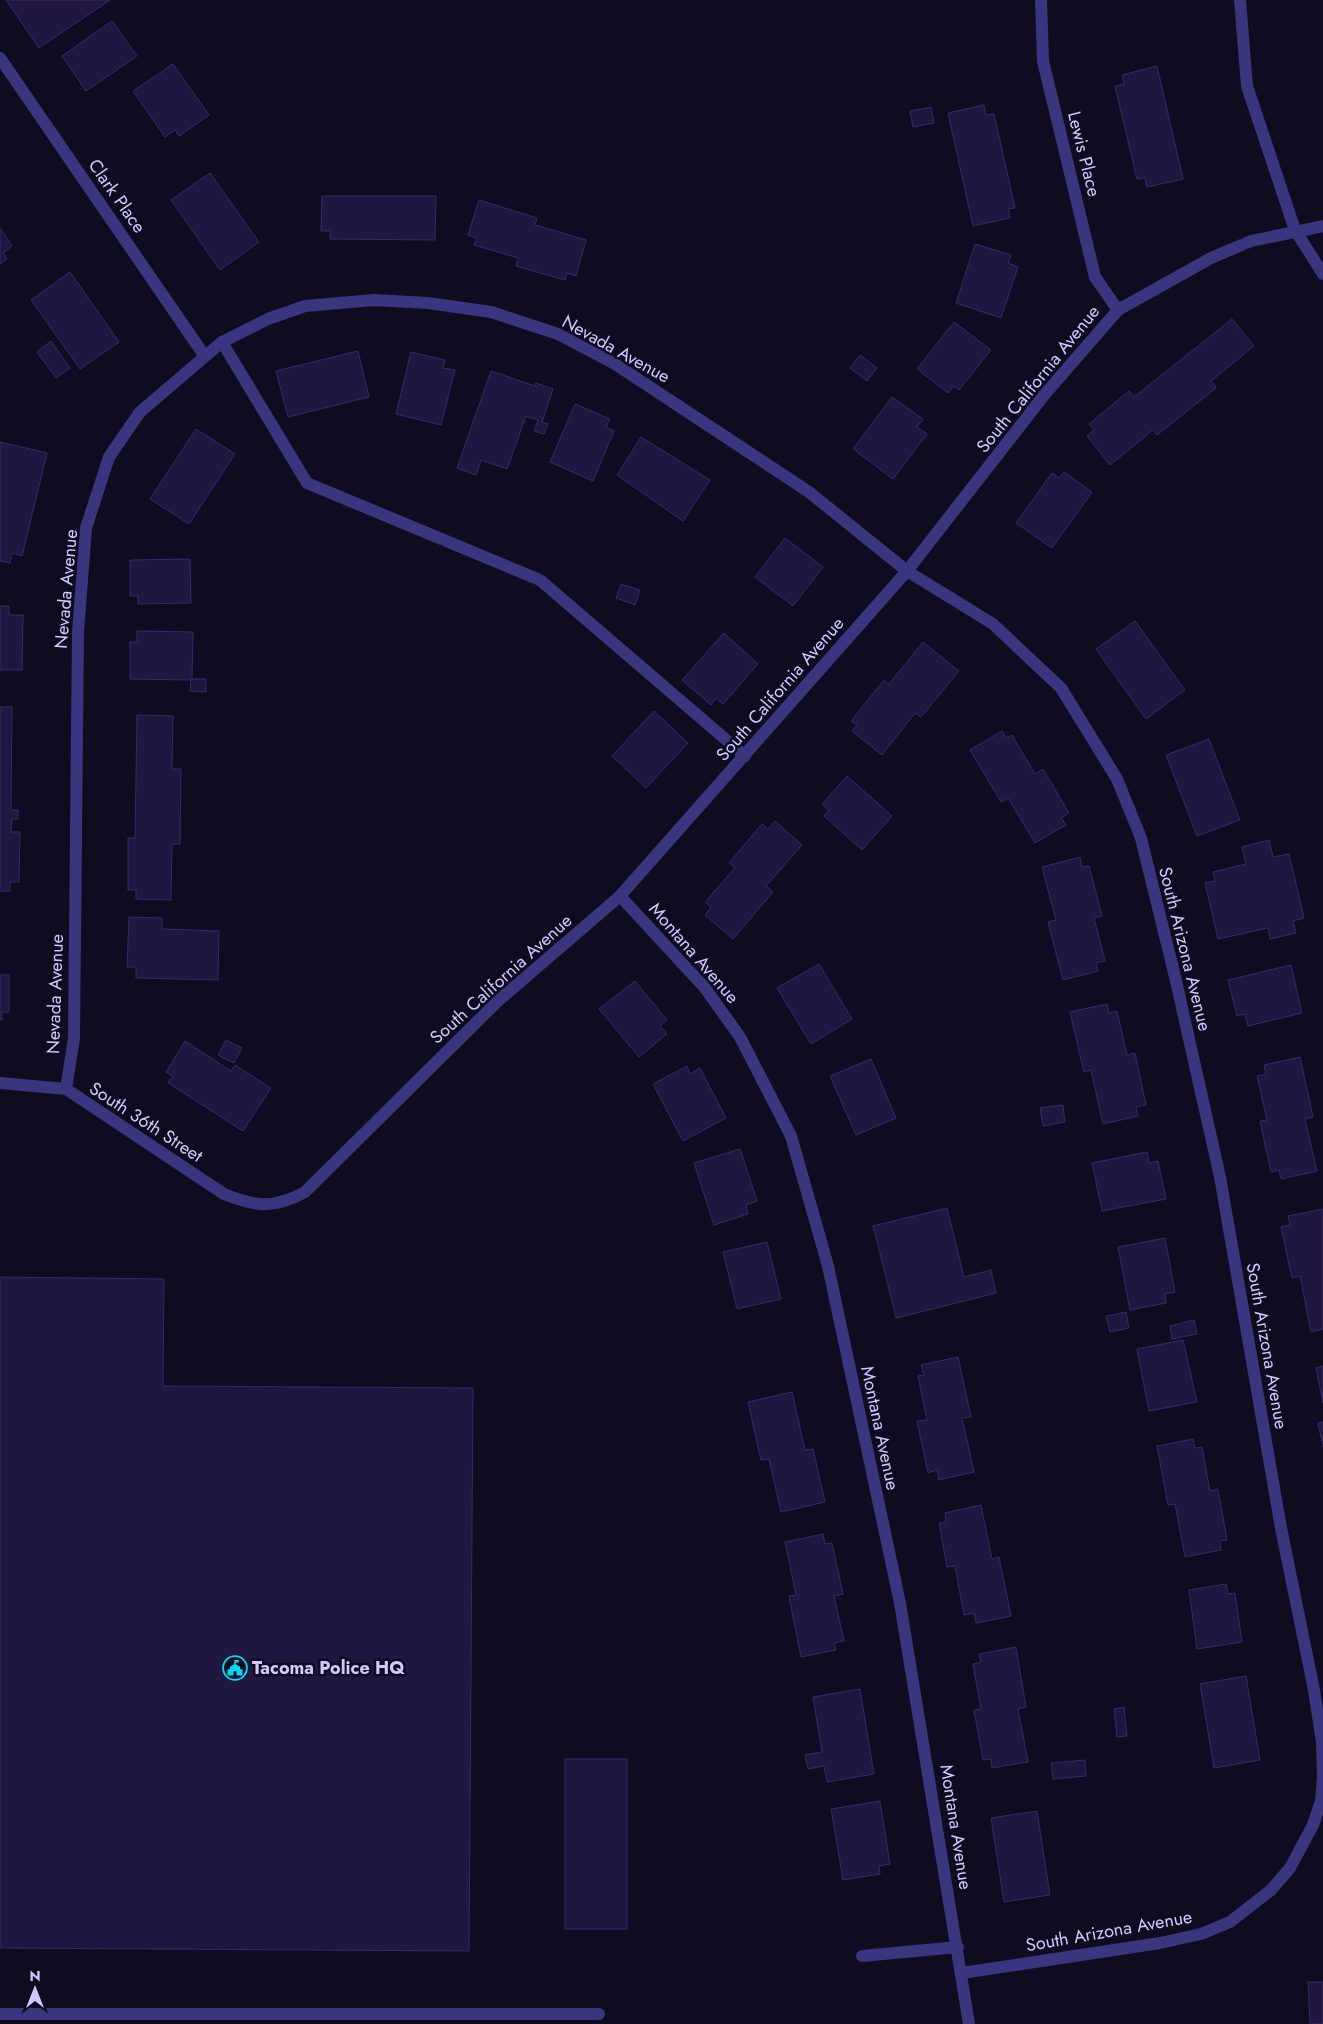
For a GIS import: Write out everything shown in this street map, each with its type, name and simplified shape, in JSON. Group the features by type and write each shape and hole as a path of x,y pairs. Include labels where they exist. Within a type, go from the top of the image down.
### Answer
{"street":[{"name":"Lewis Place","path":"1041,0 1043,60 1095,277 1118,310"},
{"path":"1240,0 1247,86 1295,230 1323,274"},
{"name":"Clark Place","path":"0,58 204,355"},
{"name":"South California Avenue","path":"269,1206 288,1201 305,1192 498,1002 620,896 907,572 1045,394 1118,310 1211,258 1250,241 1295,230 1323,226"},
{"name":"Nevada Avenue","path":"66,1090 74,1038 78,632 86,528 109,458 140,412 204,355 222,342 268,319 305,306 374,300 428,303 491,312 558,334 615,364 801,486 907,572"},
{"path":"222,342 307,484 540,580 745,756"},
{"name":"South Arizona Avenue","path":"907,572 993,624 1061,688 1117,779 1141,838 1176,981 1220,1177 1281,1528 1314,1690 1322,1742 1321,1801 1313,1826 1290,1868 1271,1890 1230,1922 1201,1934 1160,1943 962,1972"},
{"name":"Montana Avenue","path":"620,896 705,988 740,1037 791,1136 828,1266 900,1603 958,1947 969,2024"},
{"name":"South 36th Street","path":"0,1083 66,1090 224,1194 242,1202 269,1206"},
{"path":"862,1956 958,1947"},
{"path":"0,2014 600,2014"}],"building":[{"path":"6,0 110,0 39,48"},
{"path":"112,21 137,56 86,91 62,56"},
{"path":"173,64 209,115 179,136 175,130 165,137 133,91"},
{"path":"1157,66 1183,179 1147,187 1145,178 1137,179 1115,86 1124,84 1122,75"},
{"path":"984,105 986,115 994,114 1015,208 1008,209 1010,218 973,226 948,113"},
{"path":"931,107 934,123 913,127 910,111"},
{"path":"210,173 259,242 220,270 171,200"},
{"path":"322,196 436,196 435,240 330,239 330,231 321,231"},
{"path":"479,200 537,218 535,225 586,240 576,276 567,273 565,280 516,266 518,258 474,245 477,238 468,235"},
{"path":"0,228 12,246 3,253 7,259 0,264"},
{"path":"975,244 1011,255 1008,263 1018,267 1001,318 956,303"},
{"path":"70,272 119,342 80,369 31,300"},
{"path":"1232,319 1254,346 1211,381 1216,388 1157,435 1153,430 1110,465 1087,436 1094,430 1089,424 1129,391 1134,397"},
{"path":"954,322 991,350 959,390 954,386 948,393 917,369"},
{"path":"51,341 70,368 56,378 37,352"},
{"path":"358,351 369,397 288,417 276,371"},
{"path":"411,352 445,360 443,368 455,370 441,425 396,414"},
{"path":"860,355 877,368 867,381 850,368"},
{"path":"491,371 535,386 536,383 553,389 542,422 548,424 544,434 534,431 538,420 526,416 507,469 481,460 476,475 457,468"},
{"path":"892,397 923,419 917,427 927,434 893,479 853,449"},
{"path":"575,404 610,419 606,427 614,431 593,481 550,462"},
{"path":"196,429 235,454 189,524 150,499"},
{"path":"641,437 710,480 683,521 617,475"},
{"path":"0,442 47,453 22,556 12,553 10,563 0,561"},
{"path":"1064,472 1092,492 1052,548 1016,523 1052,473 1059,478"},
{"path":"785,538 823,567 793,606 755,577"},
{"path":"190,559 191,603 138,604 138,596 130,596 130,560"},
{"path":"621,584 640,590 635,605 616,598"},
{"path":"0,606 9,606 9,615 23,615 22,670 0,670"},
{"path":"1135,621 1185,690 1146,719 1096,649"},
{"path":"137,631 193,632 192,679 206,679 206,692 190,691 191,680 130,679 130,642 137,642"},
{"path":"724,633 758,664 723,704 716,698 711,705 682,680"},
{"path":"923,642 959,671 921,717 915,713 882,755 852,731 857,725 851,721 884,680 889,684"},
{"path":"0,707 12,707 11,810 18,810 18,819 12,819 11,832 20,832 19,882 10,882 10,891 0,891"},
{"path":"654,711 688,743 646,788 612,756"},
{"path":"137,715 173,716 172,769 181,769 180,844 172,844 171,900 136,899 136,890 128,890 128,838 135,838"},
{"path":"1002,731 1006,738 1012,735 1035,774 1043,769 1069,813 1061,818 1066,825 1035,843 1008,798 1001,802 970,750"},
{"path":"1209,739 1240,820 1197,836 1166,755"},
{"path":"847,776 892,816 862,850 824,816 829,810 822,804"},
{"path":"775,821 802,845 766,886 773,892 733,939 705,915 711,907 705,902 735,868 729,863 762,824 768,829"},
{"path":"1269,840 1273,857 1289,854 1304,918 1293,921 1296,933 1270,939 1268,928 1218,939 1205,883 1215,881 1213,872 1246,864 1242,847"},
{"path":"1080,857 1082,867 1089,866 1102,916 1094,918 1105,961 1096,963 1098,971 1063,980 1048,922 1056,920 1042,867"},
{"path":"129,917 162,918 162,929 219,931 218,980 136,978 136,967 127,967"},
{"path":"819,964 852,1019 811,1044 777,988"},
{"path":"1291,965 1302,1013 1248,1026 1245,1014 1237,1016 1228,980"},
{"path":"0,975 9,975 9,1012 2,1012 2,1020 0,1020"},
{"path":"635,981 667,1020 660,1026 667,1034 639,1057 599,1009"},
{"path":"1107,1004 1109,1013 1117,1011 1127,1055 1135,1053 1146,1105 1136,1107 1138,1116 1103,1124 1091,1070 1084,1072 1070,1012"},
{"path":"226,1040 242,1048 234,1063 218,1055"},
{"path":"185,1041 231,1071 235,1065 271,1088 243,1131 168,1083 173,1076 166,1072"},
{"path":"1300,1057 1313,1117 1305,1119 1317,1171 1281,1179 1279,1170 1271,1172 1260,1121 1267,1120 1257,1076 1266,1074 1264,1065"},
{"path":"871,1059 896,1118 856,1135 830,1076"},
{"path":"687,1066 690,1074 700,1068 726,1118 683,1141 653,1084"},
{"path":"1063,1105 1065,1122 1043,1126 1040,1108"},
{"path":"740,1149 757,1201 746,1205 748,1214 714,1225 694,1163"},
{"path":"1147,1152 1149,1163 1158,1161 1166,1199 1102,1211 1092,1163"},
{"path":"947,1208 964,1277 991,1270 996,1293 896,1318 873,1226"},
{"path":"1323,1209 1323,1329 1311,1332 1300,1276 1292,1278 1281,1227 1290,1225 1288,1216"},
{"path":"1165,1238 1175,1292 1165,1294 1166,1303 1130,1310 1118,1247"},
{"path":"767,1242 781,1299 737,1309 723,1252"},
{"name":"Tacoma Police HQ","path":"0,1277 164,1279 163,1386 473,1388 469,1951 0,1948"},
{"path":"1126,1312 1129,1328 1110,1332 1106,1316"},
{"path":"1194,1320 1197,1334 1172,1339 1170,1326"},
{"path":"1183,1340 1197,1402 1149,1411 1137,1349"},
{"path":"958,1357 971,1417 962,1418 974,1472 939,1480 937,1470 928,1473 917,1421 927,1420 918,1376 924,1375 921,1365"},
{"path":"1323,1366 1323,1403 1316,1368"},
{"path":"792,1392 805,1450 813,1449 825,1502 781,1512 769,1459 761,1460 748,1402"},
{"path":"1323,1422 1323,1447 1318,1423"},
{"path":"1193,1439 1195,1448 1202,1447 1210,1491 1218,1489 1227,1540 1220,1541 1221,1550 1185,1557 1175,1504 1168,1505 1157,1446"},
{"path":"981,1505 992,1559 999,1557 1011,1616 976,1623 974,1613 964,1615 955,1566 947,1567 939,1523 946,1522 945,1513"},
{"path":"823,1534 825,1544 832,1543 843,1594 834,1596 844,1641 834,1643 836,1650 801,1657 789,1596 796,1595 785,1542"},
{"path":"1226,1584 1228,1594 1235,1593 1242,1642 1197,1649 1189,1590"},
{"path":"1016,1647 1026,1707 1018,1709 1028,1762 992,1768 991,1759 983,1760 974,1710 981,1709 973,1664 981,1662 979,1654"},
{"path":"1246,1676 1260,1760 1214,1768 1200,1684"},
{"path":"860,1689 874,1774 827,1782 824,1766 808,1769 805,1755 822,1752 813,1697"},
{"path":"1124,1707 1127,1736 1117,1737 1114,1709"},
{"path":"565,1759 627,1759 627,1929 565,1929"},
{"path":"1085,1760 1086,1776 1053,1779 1051,1763"},
{"path":"880,1801 890,1864 879,1866 880,1874 843,1880 831,1809"},
{"path":"1037,1811 1050,1895 1004,1902 991,1818"},
{"path":"1308,1982 1323,1982 1323,2024 1310,2024"}],"place":[{"name":"Tacoma Police HQ","path":"235,1668"}]}
